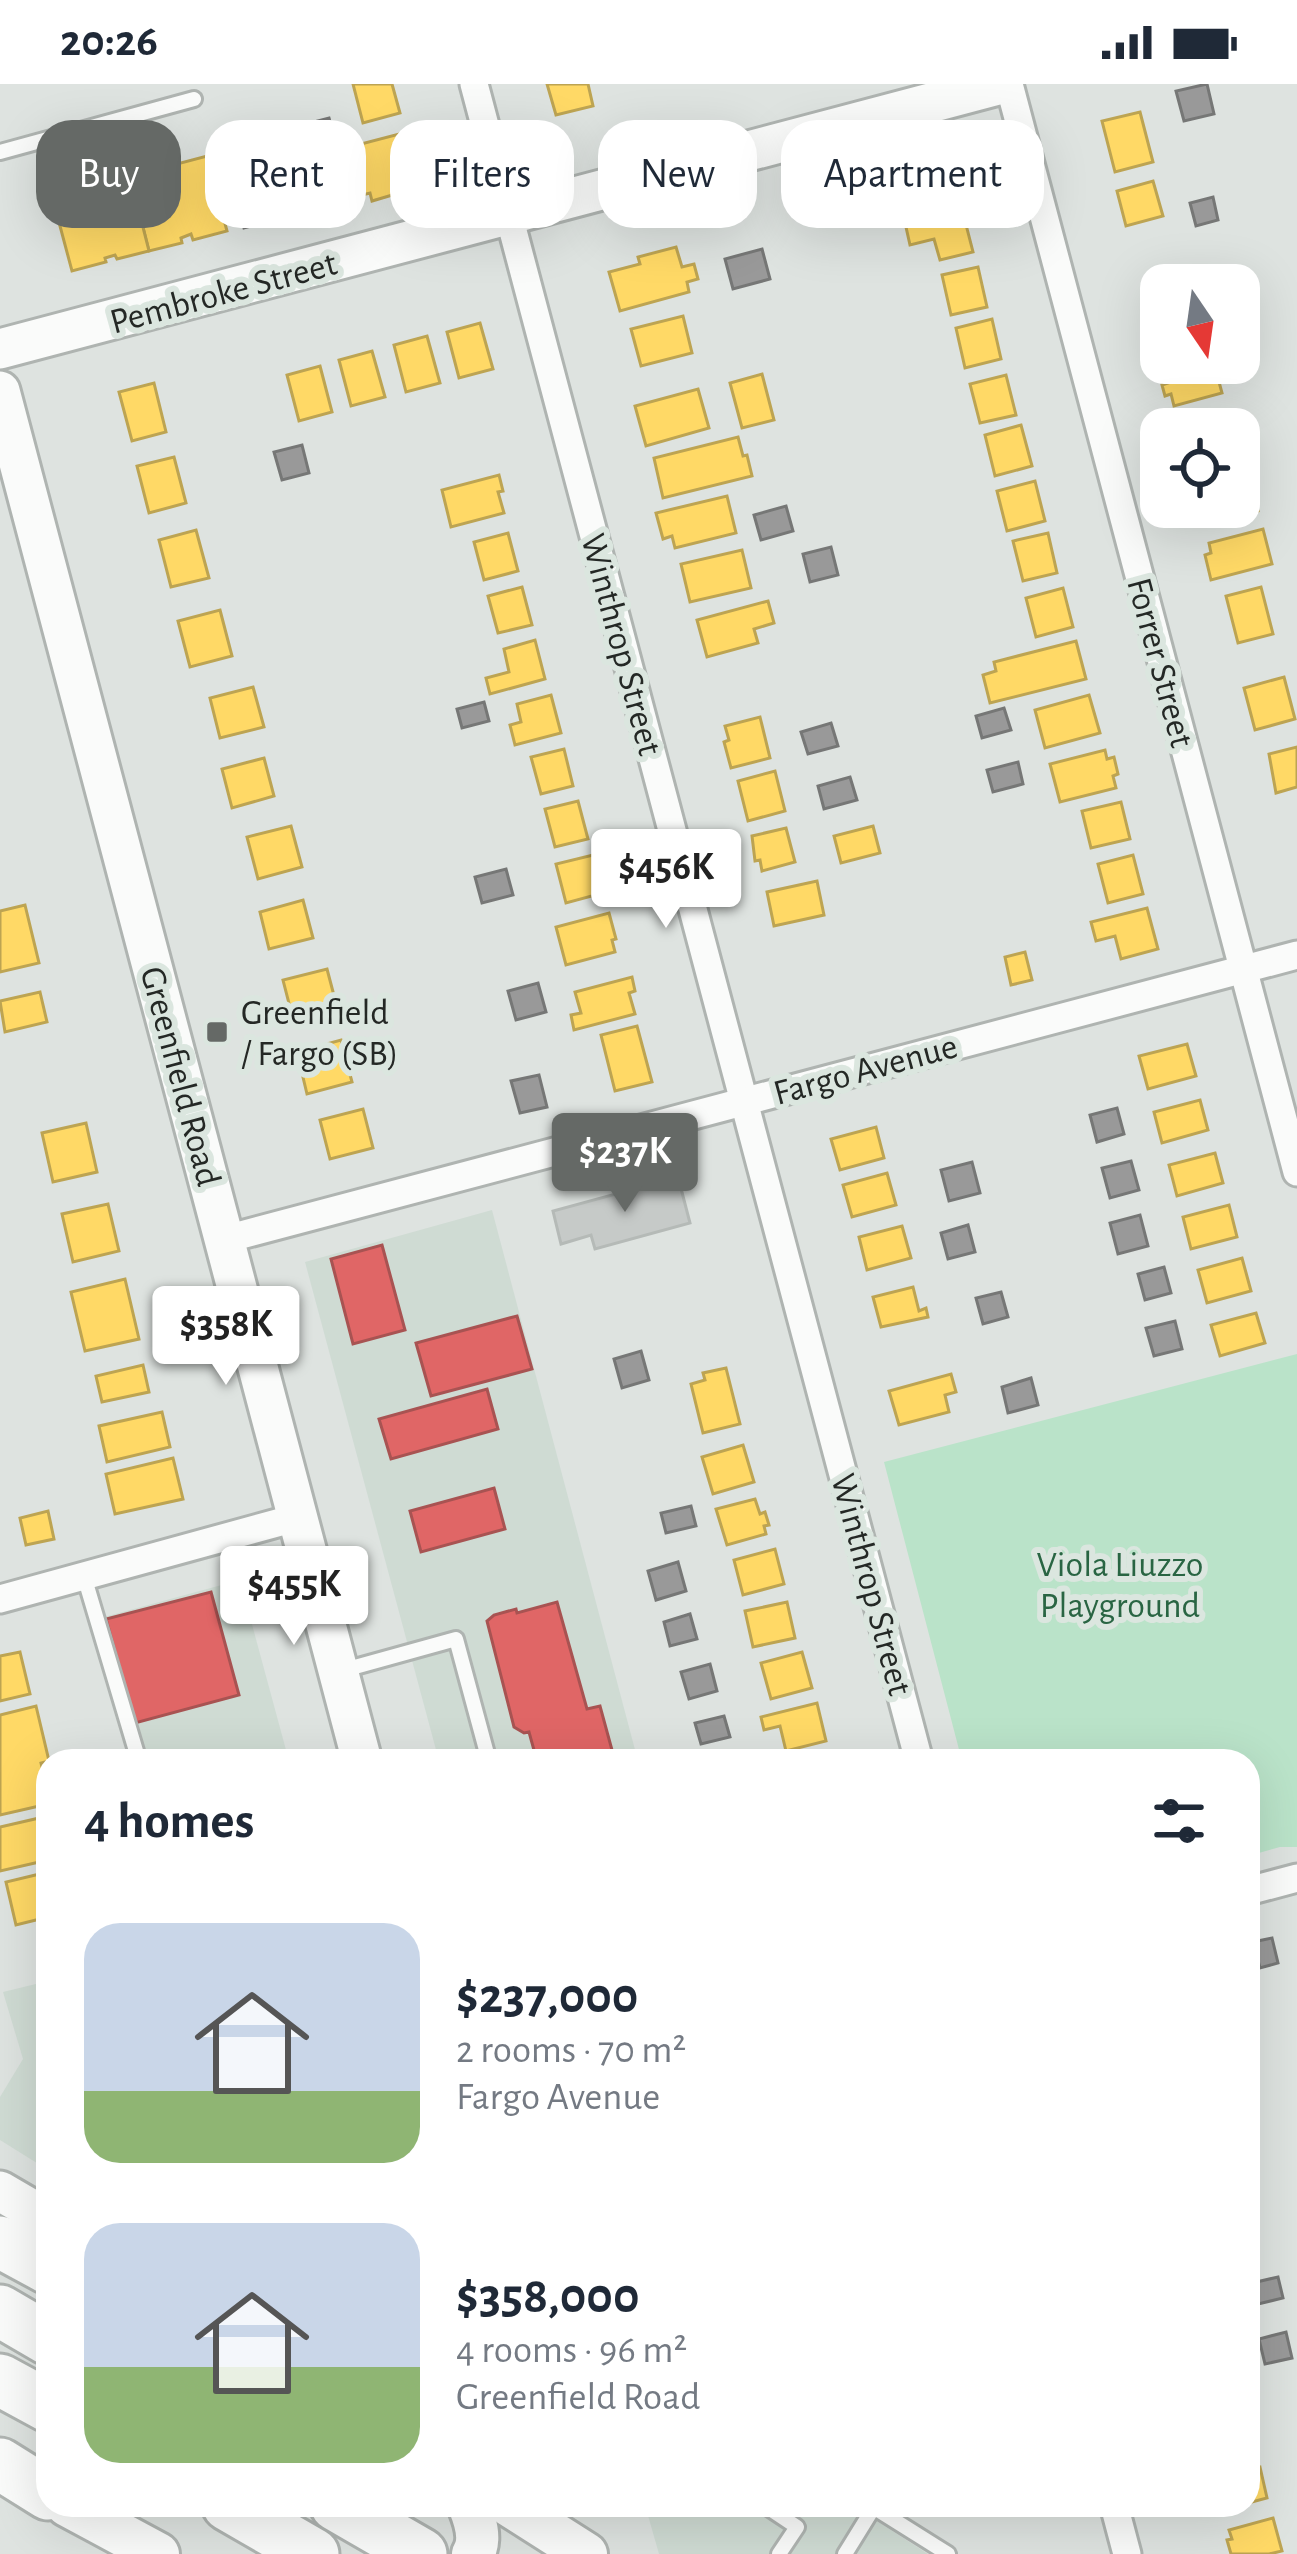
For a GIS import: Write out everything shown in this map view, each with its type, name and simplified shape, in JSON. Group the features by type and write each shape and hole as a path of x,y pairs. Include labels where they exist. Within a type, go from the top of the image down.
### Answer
{"highway":[{"path":"0,2242 36,2262"},
{"path":"0,2311 36,2332"},
{"path":"0,2380 36,2400"},
{"path":"0,2464 36,2487"},
{"path":"249,2517 313,2554"},
{"path":"357,2517 421,2554"}],"main road":[{"name":"Pembroke Street","path":"574,198 1005,84"},
{"name":"Pembroke Street","path":"0,349 460,228"},
{"name":"Greenfield Road","path":"0,392 359,1749"},
{"path":"0,2191 36,2212"},
{"path":"0,2473 36,2490"},
{"path":"89,2517 158,2554"},
{"path":"474,2517 475,2551"},
{"path":"527,2517 579,2551"},
{"path":"566,2517 579,2551"}],"street":[{"name":"Winthrop Street","path":"474,84 484,120"},
{"name":"Forrer Street","path":"1005,84 1297,1172"},
{"name":"Winthrop Street","path":"512,228 917,1749"},
{"name":"Fargo Avenue","path":"226,1239 1297,955"},
{"path":"0,1599 299,1517"},
{"path":"1260,1888 1297,1878"},
{"path":"1117,2517 1127,2554"}],"lane":[{"path":"0,152 194,99"},
{"path":"84,1576 136,1749"},
{"path":"339,1671 456,1639 487,1749"},
{"path":"779,2554 797,2527 782,2517"},
{"path":"844,2554 866,2517"},
{"path":"889,2517 948,2554"}],"shaded area":[{"path":"492,1210 635,1749 436,1749 305,1262"},
{"path":"240,1580 286,1749 128,1749 93,1620"},
{"path":"36,1984 36,2162 0,2140 0,2097 23,2059 3,1992"},
{"path":"648,2517 871,2517 928,2554 659,2554"}],"green space":[{"name":"Viola Liuzzo Playground","path":"1297,1354 1297,1847 1260,1853 1260,1749 959,1749 884,1462"}],"building: Homes":[{"path":"353,84 392,84 400,113 362,120"},
{"path":"547,84 588,84 593,106 556,115"},
{"path":"1140,112 1153,162 1115,172 1102,121"},
{"path":"390,136 390,196 372,201 370,193 366,194 366,143"},
{"path":"205,157 205,228 227,231 193,240 191,234 181,238 182,243 149,251 143,228 181,228 181,163"},
{"path":"1153,181 1163,216 1126,226 1117,191"},
{"path":"61,228 143,228 149,251 117,259 115,255 72,271"},
{"path":"906,228 967,228 973,252 940,260 934,239 910,245"},
{"path":"676,247 682,267 694,264 698,279 687,282 689,292 620,311 609,272 640,264 638,257"},
{"path":"978,267 987,307 951,315 942,275"},
{"path":"683,316 692,353 641,366 631,329"},
{"path":"992,319 1001,359 965,368 956,328"},
{"path":"480,323 493,369 459,378 447,332"},
{"path":"427,336 440,383 406,392 394,345"},
{"path":"372,351 385,397 351,406 339,360"},
{"path":"320,366 332,412 299,421 287,375"},
{"path":"762,374 774,420 742,428 730,383"},
{"path":"1006,375 1016,415 980,423 970,384"},
{"path":"154,383 166,432 132,441 119,392"},
{"path":"1220,384 1222,393 1174,406 1162,385"},
{"path":"698,389 709,428 646,446 635,406"},
{"path":"1021,425 1032,466 995,476 985,435"},
{"path":"738,437 752,476 663,498 654,458"},
{"path":"174,457 186,503 149,513 137,466"},
{"path":"499,475 504,513 451,527 442,490"},
{"path":"1035,481 1045,521 1007,531 997,491"},
{"path":"727,496 736,533 675,548 672,536 663,539 656,513"},
{"path":"1263,529 1272,564 1211,580 1205,555 1211,553 1209,543"},
{"path":"196,530 209,578 171,587 159,540"},
{"path":"508,533 518,571 484,580 474,542"},
{"path":"1048,533 1057,573 1023,581 1013,541"},
{"path":"742,550 751,588 690,602 681,564"},
{"path":"522,587 532,625 498,633 488,596"},
{"path":"1261,587 1273,634 1238,643 1226,596"},
{"path":"1063,588 1073,627 1036,637 1026,598"},
{"path":"768,601 774,623 754,629 758,643 707,657 697,620"},
{"path":"220,610 232,656 190,667 178,621"},
{"path":"535,640 545,679 490,694 486,678 509,672 504,649"},
{"path":"1076,641 1086,679 990,703 983,675 996,671 994,662"},
{"path":"1284,677 1295,719 1255,730 1244,688"},
{"path":"253,687 264,727 220,738 210,698"},
{"path":"551,695 561,733 515,745 510,725 521,722 517,704"},
{"path":"1089,695 1100,733 1045,748 1035,710"},
{"path":"760,717 770,758 731,768 725,726"},
{"path":"1297,747 1297,787 1276,793 1269,754"},
{"path":"564,749 573,786 541,794 531,757"},
{"path":"1105,750 1107,759 1114,757 1116,788 1060,802 1050,764"},
{"path":"264,758 274,796 232,808 222,769"},
{"path":"775,771 785,811 748,821 738,781"},
{"path":"578,801 588,839 555,847 545,809"},
{"path":"1121,802 1130,839 1091,848 1082,811"},
{"path":"291,826 302,867 258,879 247,837"},
{"path":"873,826 880,853 841,863 834,836"},
{"path":"786,828 795,862 762,871 760,860 755,861 752,836"},
{"path":"593,855 603,893 566,903 556,864"},
{"path":"1133,855 1143,894 1108,903 1098,864"},
{"path":"817,881 824,915 774,926 767,892"},
{"path":"303,900 313,938 269,949 260,912"},
{"path":"25,905 39,963 0,972 0,911"},
{"path":"1147,908 1158,949 1121,959 1115,936 1096,941 1091,922"},
{"path":"609,913 615,952 566,965 556,927"},
{"path":"1025,952 1032,980 1011,985 1005,957"},
{"path":"327,969 337,1007 293,1019 283,980"},
{"path":"632,977 635,991 629,993 635,1014 574,1030 571,1015 581,1013 575,992"},
{"path":"40,992 47,1022 5,1032 0,1001"},
{"path":"637,1026 652,1082 615,1091 601,1035"},
{"path":"341,1040 352,1082 307,1094 297,1052"},
{"path":"1187,1044 1196,1076 1148,1089 1139,1056"},
{"path":"1200,1100 1208,1130 1162,1143 1154,1112"},
{"path":"363,1109 373,1148 330,1159 320,1120"},
{"path":"86,1123 97,1172 53,1182 42,1133"},
{"path":"876,1127 884,1158 840,1170 831,1139"},
{"path":"1215,1153 1223,1183 1177,1196 1169,1165"},
{"path":"887,1173 896,1205 852,1217 843,1185"},
{"path":"108,1204 119,1251 73,1262 62,1214"},
{"path":"1229,1205 1237,1237 1191,1249 1183,1217"},
{"path":"902,1226 911,1258 867,1270 859,1237"},
{"path":"1242,1258 1251,1291 1207,1303 1198,1270"},
{"path":"125,1279 139,1339 85,1351 71,1292"},
{"path":"913,1287 919,1311 926,1308 928,1317 881,1327 873,1297"},
{"path":"1256,1313 1265,1343 1220,1356 1211,1325"},
{"path":"143,1365 149,1392 102,1402 96,1376"},
{"path":"726,1368 740,1424 703,1433 691,1384 705,1380 703,1373"},
{"path":"951,1374 956,1392 945,1395 949,1412 899,1425 889,1391"},
{"path":"162,1412 170,1447 107,1462 99,1426"},
{"path":"743,1445 754,1482 713,1494 702,1457"},
{"path":"173,1458 183,1499 115,1514 106,1474"},
{"path":"755,1499 760,1514 765,1512 766,1534 727,1545 716,1509"},
{"path":"48,1511 54,1539 26,1545 20,1518"},
{"path":"775,1549 784,1584 743,1595 734,1560"},
{"path":"787,1602 795,1638 753,1647 745,1611"},
{"path":"20,1652 30,1694 0,1701 0,1656"},
{"path":"802,1652 812,1688 771,1699 761,1663"},
{"path":"817,1703 826,1741 786,1749 780,1726 764,1730 761,1717"},
{"path":"36,1706 46,1749 36,1749 36,1807 0,1815 0,1715"},
{"path":"36,1819 36,1863 0,1871 0,1827"},
{"path":"36,1875 36,1920 16,1925 6,1882"},
{"path":"1260,2467 1267,2498 1260,2500"},
{"path":"1273,2518 1282,2551 1231,2554 1229,2530"}],"building: Shops":[{"path":"382,1245 405,1330 353,1344 331,1259"},
{"path":"517,1316 532,1369 431,1396 416,1343"},
{"path":"487,1389 498,1429 391,1459 379,1419"},
{"path":"494,1488 505,1529 421,1552 410,1511"},
{"path":"211,1592 239,1695 135,1723 106,1619"},
{"path":"557,1602 587,1709 600,1706 612,1749 534,1749 529,1732 514,1727 487,1621 516,1609 517,1613"}],"building: Industry":[{"path":"1207,84 1214,114 1184,121 1176,91"},
{"path":"1213,197 1218,220 1196,226 1190,203"},
{"path":"762,249 770,279 733,289 725,259"},
{"path":"302,445 309,473 282,480 274,452"},
{"path":"786,506 793,531 761,540 754,515"},
{"path":"831,547 838,575 810,582 803,554"},
{"path":"484,702 489,721 462,728 457,709"},
{"path":"1004,708 1011,730 982,738 976,716"},
{"path":"831,723 838,746 808,754 801,732"},
{"path":"1018,762 1023,784 993,792 987,770"},
{"path":"850,777 857,800 824,809 818,786"},
{"path":"506,869 513,895 482,903 475,877"},
{"path":"538,983 546,1012 516,1020 508,991"},
{"path":"539,1075 547,1107 520,1113 511,1081"},
{"path":"1117,1108 1124,1134 1097,1142 1090,1115"},
{"path":"1131,1161 1139,1190 1110,1198 1102,1168"},
{"path":"972,1162 980,1193 949,1201 941,1170"},
{"path":"1140,1215 1148,1246 1118,1254 1110,1223"},
{"path":"968,1225 975,1252 948,1259 941,1233"},
{"path":"1164,1267 1171,1293 1145,1300 1138,1274"},
{"path":"1001,1292 1008,1317 983,1324 976,1298"},
{"path":"1175,1321 1182,1349 1154,1356 1146,1328"},
{"path":"641,1351 649,1380 622,1388 614,1359"},
{"path":"1031,1378 1038,1405 1008,1413 1002,1387"},
{"path":"691,1506 696,1526 666,1533 661,1513"},
{"path":"678,1562 686,1591 656,1600 648,1571"},
{"path":"690,1614 697,1639 670,1646 664,1622"},
{"path":"710,1664 717,1691 689,1699 681,1672"},
{"path":"724,1716 730,1737 701,1744 695,1723"},
{"path":"1272,1938 1278,1963 1260,1968 1260,1941"},
{"path":"1278,2277 1283,2298 1260,2304 1260,2281"},
{"path":"1286,2332 1292,2358 1265,2364 1260,2339"}],"building: Other":[{"path":"678,1177 690,1223 595,1249 591,1235 561,1244 553,1211"}],"place":[{"name":"Greenfield / Fargo (SB)","path":"217,1032"}]}
